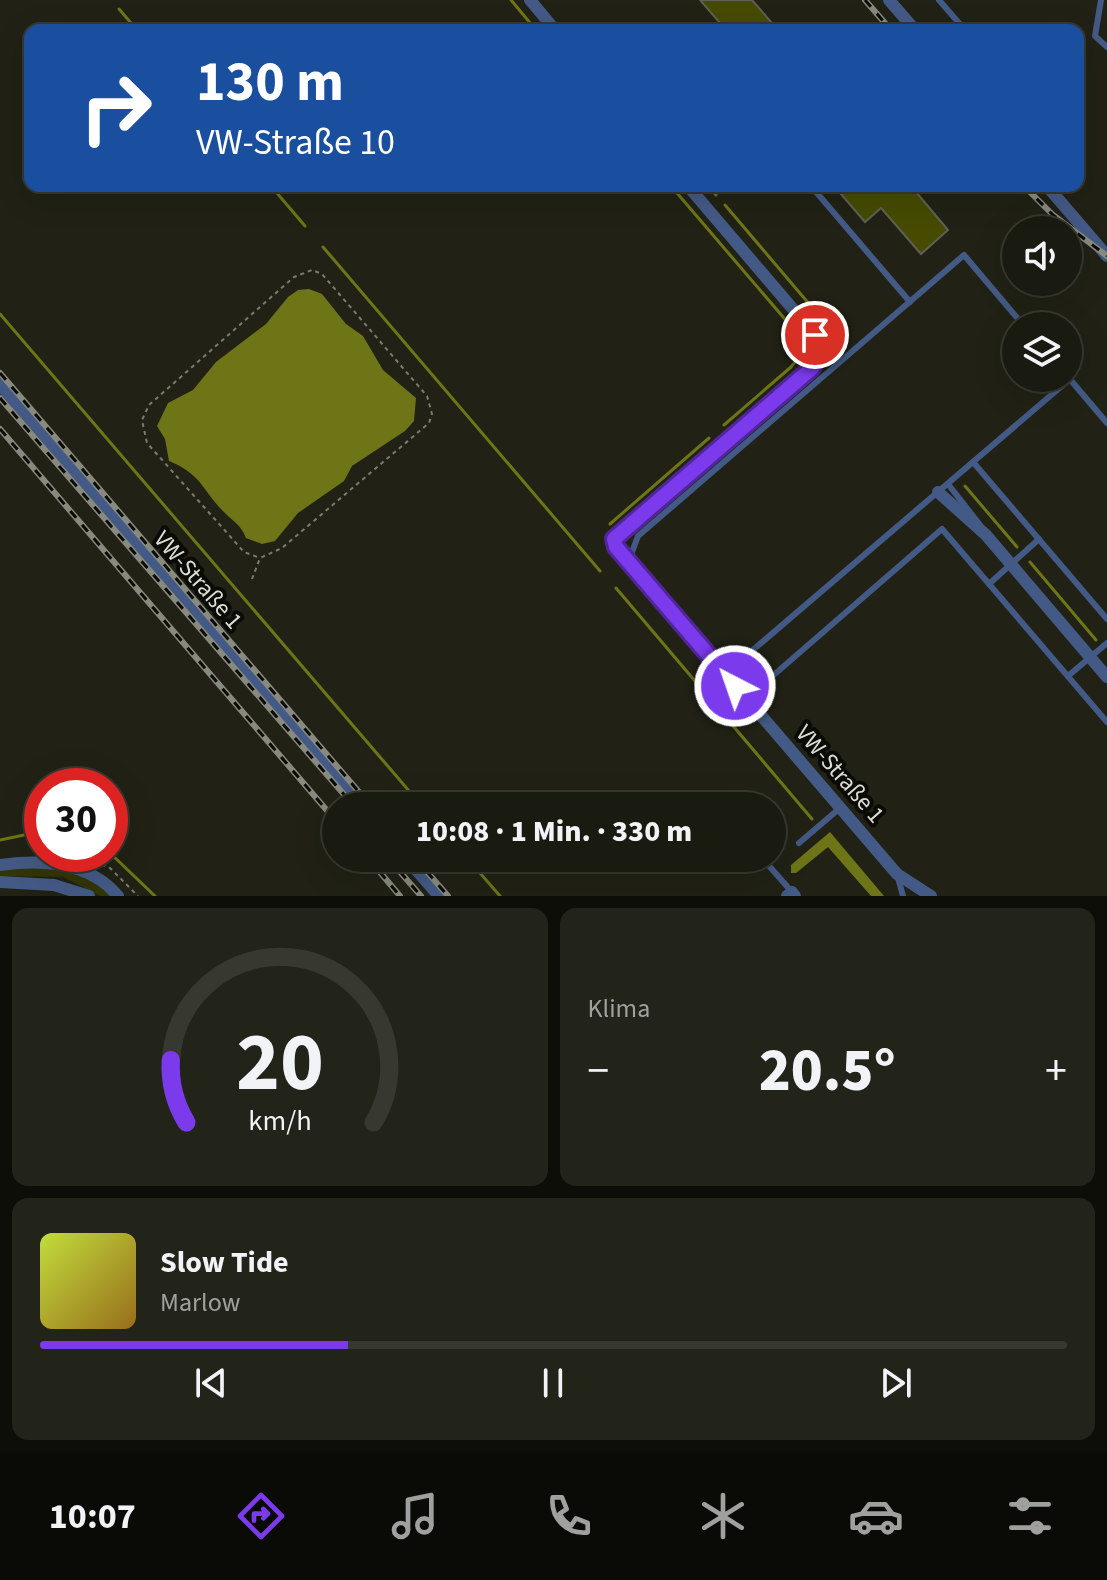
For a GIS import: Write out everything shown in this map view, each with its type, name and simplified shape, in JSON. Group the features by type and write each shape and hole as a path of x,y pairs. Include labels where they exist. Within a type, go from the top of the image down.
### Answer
{"street":[{"path":"530,0 550,24"},
{"path":"889,0 910,24"},
{"path":"628,562 614,544 617,535 812,368 819,356 815,335 693,192"},
{"path":"1052,192 1107,256"},
{"name":"VW-Straße 1","path":"0,384 350,792"},
{"path":"943,488 1107,677"},
{"name":"VW-Straße 1","path":"628,562 897,874 931,896"},
{"path":"0,865 36,862 73,868 100,879 118,896"},
{"path":"418,872 439,896"},
{"path":"0,882 31,888 63,887 89,896"}],"lane":[{"path":"939,0 960,24"},
{"path":"1101,0 1095,36 1107,47"},
{"path":"816,192 910,302"},
{"path":"628,562 638,536 964,255 1012,312"},
{"path":"725,674 1053,392"},
{"path":"1081,392 1107,423"},
{"path":"973,462 1107,619"},
{"path":"746,699 942,529 1107,722"},
{"path":"989,584 1039,539"},
{"path":"1068,676 1107,643"},
{"path":"799,843 840,808"},
{"path":"774,872 791,895"},
{"path":"897,874 903,896"}],"path":[{"path":"252,579 260,558 282,548 429,423 432,414 427,396 322,274 312,270 294,277 149,405 142,420 147,443 244,552 260,558"},
{"path":"117,872 138,896"}],"shaded area":[{"path":"309,289 322,294 346,324 363,336 383,370 416,398 414,421 405,431 352,466 344,481 298,513 275,541 262,544 246,538 240,527 217,505 196,478 169,461 165,439 157,426 168,403 193,390 216,362 266,324 288,297 298,290"},
{"path":"830,832 884,896 871,896 828,847 796,873 791,873 791,865"},
{"path":"24,868 24,872 73,873 93,882 111,896 101,896 63,877 0,876 0,870"}],"building":[{"path":"700,0 752,0 773,24 721,24"},
{"path":"839,192 916,192 948,230 921,254 881,208 865,222"}],"waterway":[{"path":"511,0 531,24"},
{"path":"119,9 132,24"},
{"path":"276,192 305,226"},
{"path":"676,192 795,331 799,341 799,354 791,367 724,425"},
{"path":"725,205 844,345"},
{"path":"323,247 600,571"},
{"path":"0,314 410,792"},
{"path":"610,524 709,438"},
{"path":"965,486 1017,547"},
{"path":"1030,562 1096,640"},
{"path":"616,588 812,819"},
{"path":"0,840 24,835"},
{"path":"128,870 155,896"},
{"path":"479,872 500,896"}],"railway":[{"path":"865,0 886,24"},
{"path":"1030,192 1053,215 1107,256"},
{"path":"0,373 359,792"},
{"path":"0,398 342,792"},
{"path":"0,429 322,805"},
{"path":"380,872 400,896"},
{"path":"400,872 421,896"},
{"path":"427,872 448,896"}],"route":[{"path":"735,686 616,547 614,539 812,368 820,351 815,335"}]}
